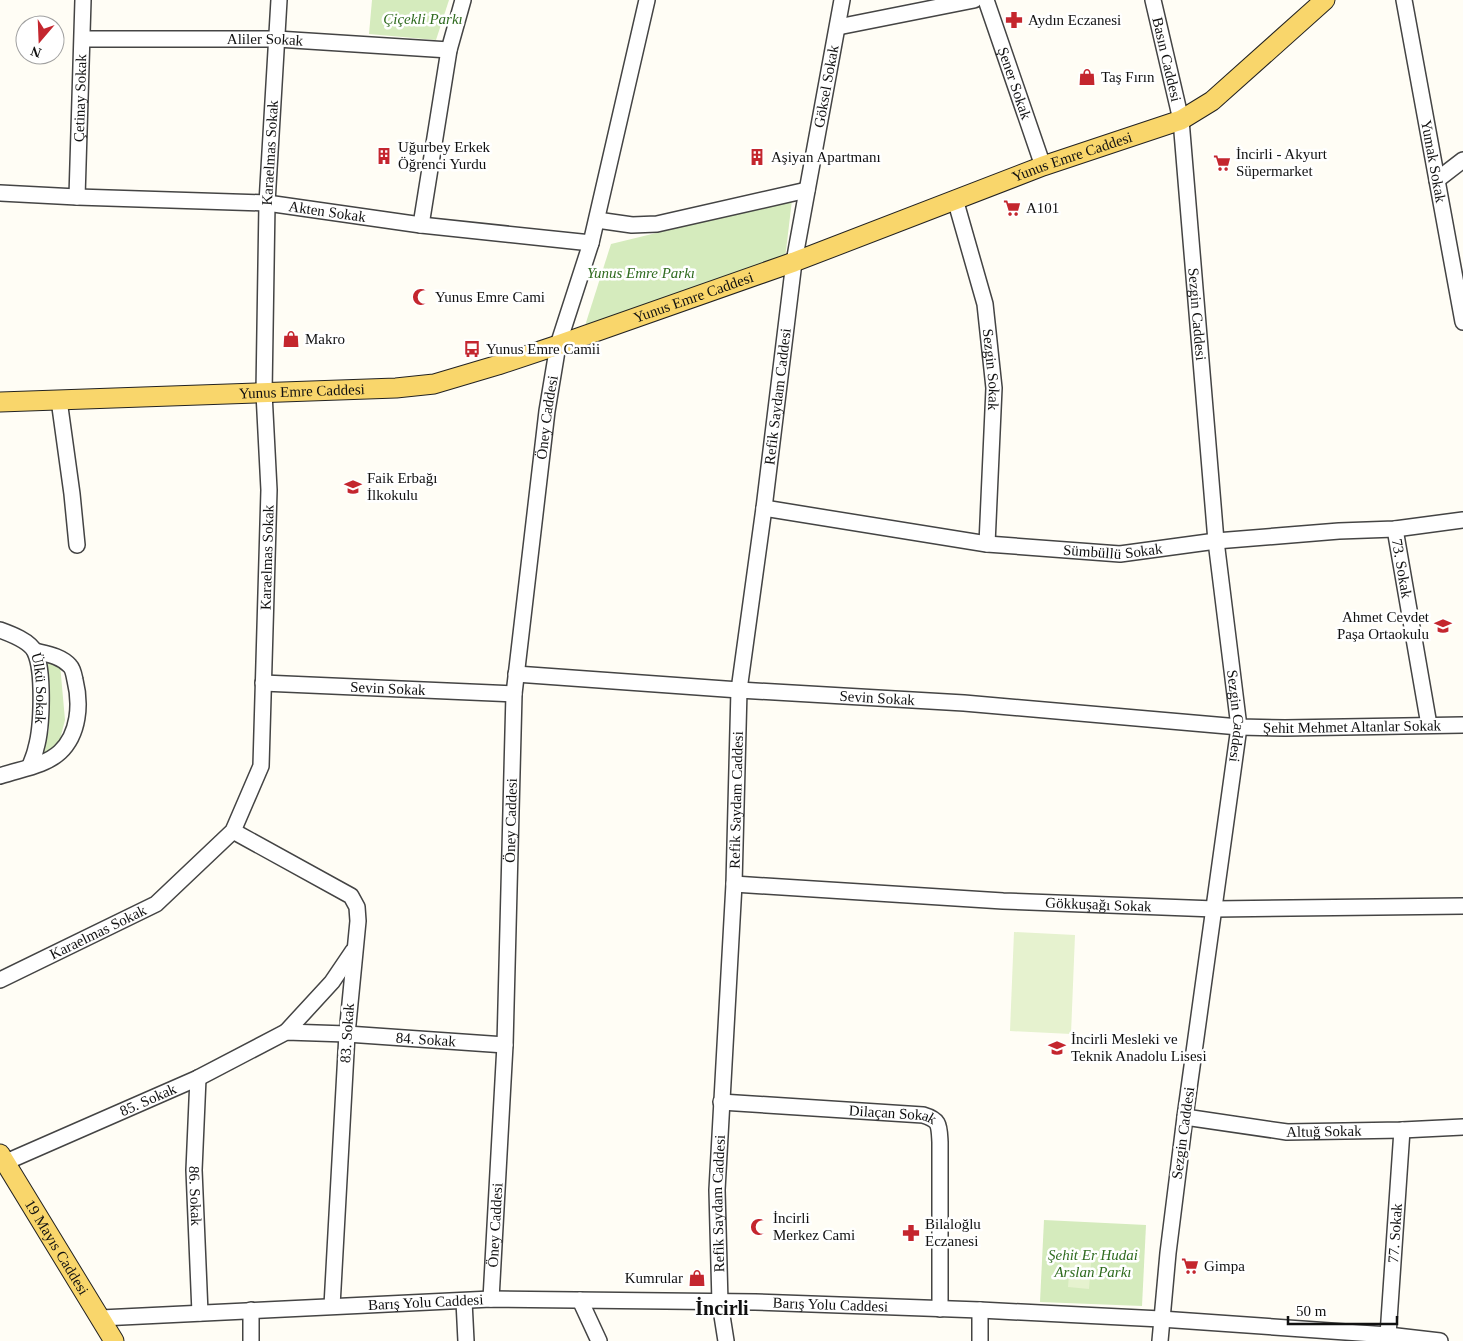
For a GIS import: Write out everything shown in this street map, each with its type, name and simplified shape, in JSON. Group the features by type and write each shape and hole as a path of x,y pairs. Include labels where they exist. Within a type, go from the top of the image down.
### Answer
{"main road":[{"name":"Yunus Emre Caddesi","path":"0,402 396,388 434,384 498,365 794,262 1043,166 1181,120 1212,101 1325,0"},
{"name":"19 Mayıs Caddesi","path":"3,1158 114,1341"}],"street":[{"name":"Çetinay Sokak","path":"77,197 83,0"},
{"name":"Karaelmas Sokak","path":"0,980 156,904 233,831 261,766 269,490 264,392 267,203 279,0"},
{"path":"420,225 449,50 463,0"},
{"path":"558,345 597,220 647,0"},
{"name":"Göksel Sokak","path":"794,262 842,0"},
{"path":"838,27 974,0"},
{"name":"Şener Sokak","path":"986,0 1043,166"},
{"name":"Basın Caddesi","path":"1152,0 1181,120"},
{"name":"Yumak Sokak","path":"1404,0 1463,322"},
{"name":"Aliler Sokak","path":"83,39 277,39 449,50"},
{"name":"Sezgin Caddesi","path":"1160,1341 1185,1117 1239,727 1216,541 1181,120"},
{"path":"1437,180 1463,160"},
{"path":"597,220 632,225 657,224 807,190"},
{"name":"Akten Sokak","path":"0,193 267,203 420,225 591,243"},
{"name":"Sezgin Sokak","path":"955,199 985,304 994,388 987,544"},
{"name":"Refik Saydam Caddesi","path":"726,1341 720,1303 717,1190 734,884 739,690 764,508 794,262"},
{"name":"Öney Caddesi","path":"491,1299 505,1045 514,694 547,411 558,345"},
{"path":"59,400 77,545"},
{"name":"Sümbüllü Sokak","path":"764,508 987,544 1120,554 1216,541 1339,531 1395,529 1463,520"},
{"name":"73. Sokak","path":"1395,529 1429,725"},
{"name":"Ülkü Sokak","path":"0,630 26,642 35,651 40,677 40,717 37,747 30,766"},
{"path":"0,776 50,759 66,745 74,727 77,712 77,687 72,668 60,658 35,651"},
{"name":"Sevin Sokak","path":"516,674 739,690 964,703 1239,727"},
{"name":"Sevin Sokak","path":"262,683 514,694"},
{"name":"Şehit Mehmet Altanlar Sokak","path":"1239,727 1463,725"},
{"name":"83. Sokak","path":"233,831 351,896 357,907 358,921 347,1034 332,1306"},
{"name":"Gökkuşağı Sokak","path":"734,884 1003,901 1214,909 1463,906"},
{"name":"85. Sokak","path":"3,1158 198,1078 286,1032 332,982 355,949"},
{"name":"85. Sokak","path":"286,1032 347,1034"},
{"name":"84. Sokak","path":"347,1034 505,1045"},
{"name":"86. Sokak","path":"198,1078 194,1170 200,1313"},
{"name":"Dilaçan Sokak","path":"721,1102 923,1115 933,1118 939,1126 940,1142 940,1309"},
{"name":"Altuğ Sokak","path":"1185,1117 1287,1132 1463,1127"},
{"name":"77. Sokak","path":"1388,1335 1402,1130"},
{"name":"Barış Yolu Caddesi","path":"101,1318 491,1299 755,1302 1161,1319 1289,1335 1388,1335 1440,1341"},
{"path":"580,1300 599,1341"},
{"path":"464,1301 466,1341"},
{"path":"251,1310 251,1341"},
{"path":"980,1310 980,1341"}],"green space":[{"name":"Çiçekli Parkı","path":"372,0 449,0 436,40 369,34"},
{"name":"Yunus Emre Parkı","path":"792,200 785,259 583,332 611,244"},
{"path":"52,660 60,664 65,720 59,743 48,755 41,752 49,730 46,665"},
{"path":"1014,932 1075,935 1071,1034 1010,1031"},
{"name":"Şehit Er Hudai Arslan Parkı","path":"1044,1220 1146,1225 1142,1306 1040,1302"},
{"path":"1071,1250 1092,1252 1089,1289 1068,1287"}],"place":[{"name":"Aydın Eczanesi","path":"1014,20"},
{"name":"Taş Fırın","path":"1087,77"},
{"name":"Uğurbey Erkek Öğrenci Yurdu","path":"384,156"},
{"name":"Aşiyan Apartmanı","path":"757,157"},
{"name":"İncirli - Akyurt Süpermarket","path":"1222,163"},
{"name":"A101","path":"1012,208"},
{"name":"Yunus Emre Cami","path":"421,297"},
{"name":"Makro","path":"291,339"},
{"name":"Yunus Emre Camii","path":"472,349"},
{"name":"Faik Erbağı İlkokulu","path":"353,487"},
{"name":"Ahmet Cevdet Paşa Ortaokulu","path":"1443,626"},
{"name":"İncirli Mesleki ve Teknik Anadolu Lisesi","path":"1057,1048"},
{"name":"İncirli Merkez Cami","path":"759,1227"},
{"name":"Bilaloğlu Eczanesi","path":"911,1233"},
{"name":"Gimpa","path":"1190,1266"},
{"name":"Kumrular","path":"697,1278"}],"district":[{"name":"İncirli","path":"722,1308"}]}
